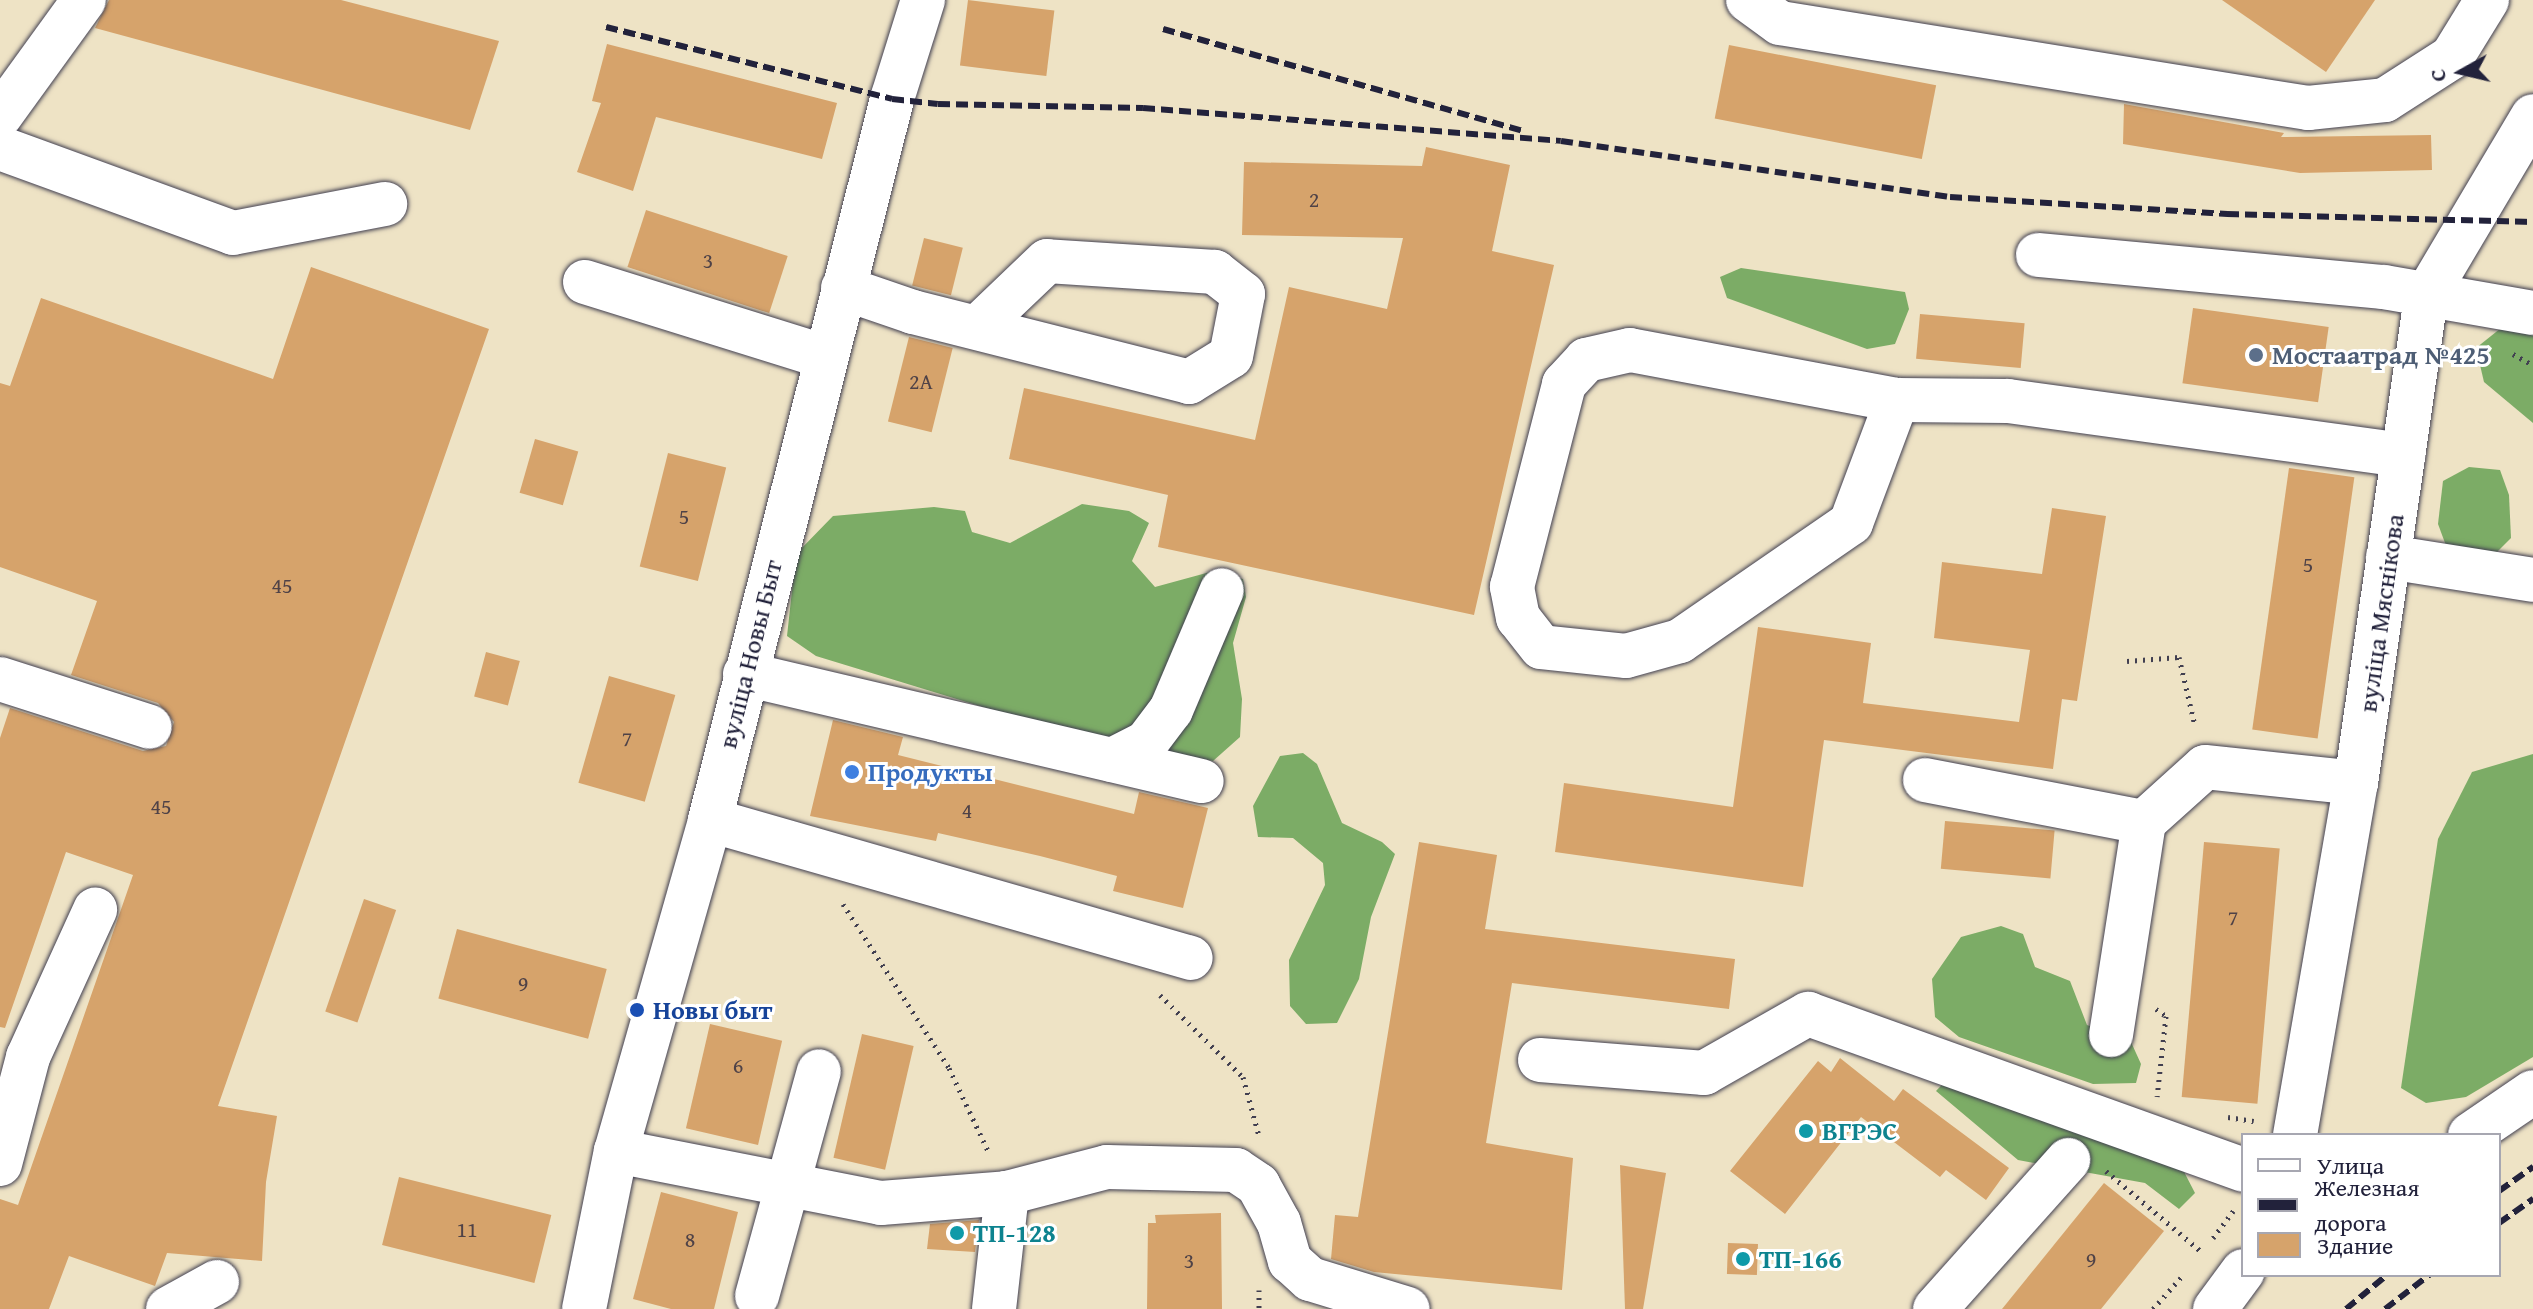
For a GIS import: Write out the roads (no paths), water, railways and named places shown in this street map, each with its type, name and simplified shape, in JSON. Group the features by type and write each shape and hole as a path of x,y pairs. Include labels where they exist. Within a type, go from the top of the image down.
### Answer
{"street":[{"path":"0,116 84,0"},
{"name":"вуліца Новы Быт","path":"584,1309 616,1151 710,820 843,288 923,0"},
{"path":"1748,0 1780,23 2308,108 2385,100 2452,57 2487,0"},
{"name":"вуліца Мяснікова","path":"2281,1129 2356,783 2426,296 2533,116"},
{"path":"0,148 233,233 385,204"},
{"path":"2038,255 2384,287 2533,313"},
{"path":"843,288 979,326 1189,382 1231,356 1243,294 1215,272 1047,261 979,326"},
{"path":"585,282 826,357"},
{"path":"1897,400 1851,523 1680,641 1626,656 1541,647 1518,618 1512,587 1564,384 1586,360 1630,350 1897,400 2008,401 2403,455"},
{"path":"2388,557 2533,580"},
{"path":"1112,760 1146,743 1171,710 1222,590"},
{"path":"745,674 1202,781"},
{"path":"0,679 150,727"},
{"path":"2111,1035 2144,822 2205,767 2356,783"},
{"path":"1925,780 2144,822"},
{"path":"710,820 1191,958"},
{"path":"0,1164 14,1052 95,910"},
{"path":"1540,1060 1704,1073 1808,1014 2241,1169"},
{"path":"757,1296 791,1185 819,1071"},
{"path":"2473,1133 2533,1092"},
{"path":"616,1151 881,1203 1007,1193 1107,1167 1236,1170 1258,1185 1279,1223 1290,1261 1310,1279 1408,1309"},
{"path":"1935,1309 2068,1160"},
{"path":"994,1309 1007,1193"},
{"path":"2215,1309 2241,1274"},
{"path":"168,1309 217,1282"}],"railway":[{"path":"606,27 892,99 938,104 1143,108 1561,141 1950,197 2227,214 2533,222"},
{"path":"1163,29 1521,130"},
{"path":"2501,1190 2533,1167"},
{"path":"2501,1222 2533,1199"},
{"path":"2346,1309 2385,1277"},
{"path":"2385,1309 2426,1277"}],"place":[{"name":"Мостаатрад №425","path":"2256,355"},
{"name":"Продукты","path":"852,772"},
{"name":"Новы быт","path":"637,1010"},
{"name":"ВГРЭС","path":"1806,1131"},
{"name":"ТП-128","path":"957,1233"},
{"name":"ТП-166","path":"1743,1259"}]}
